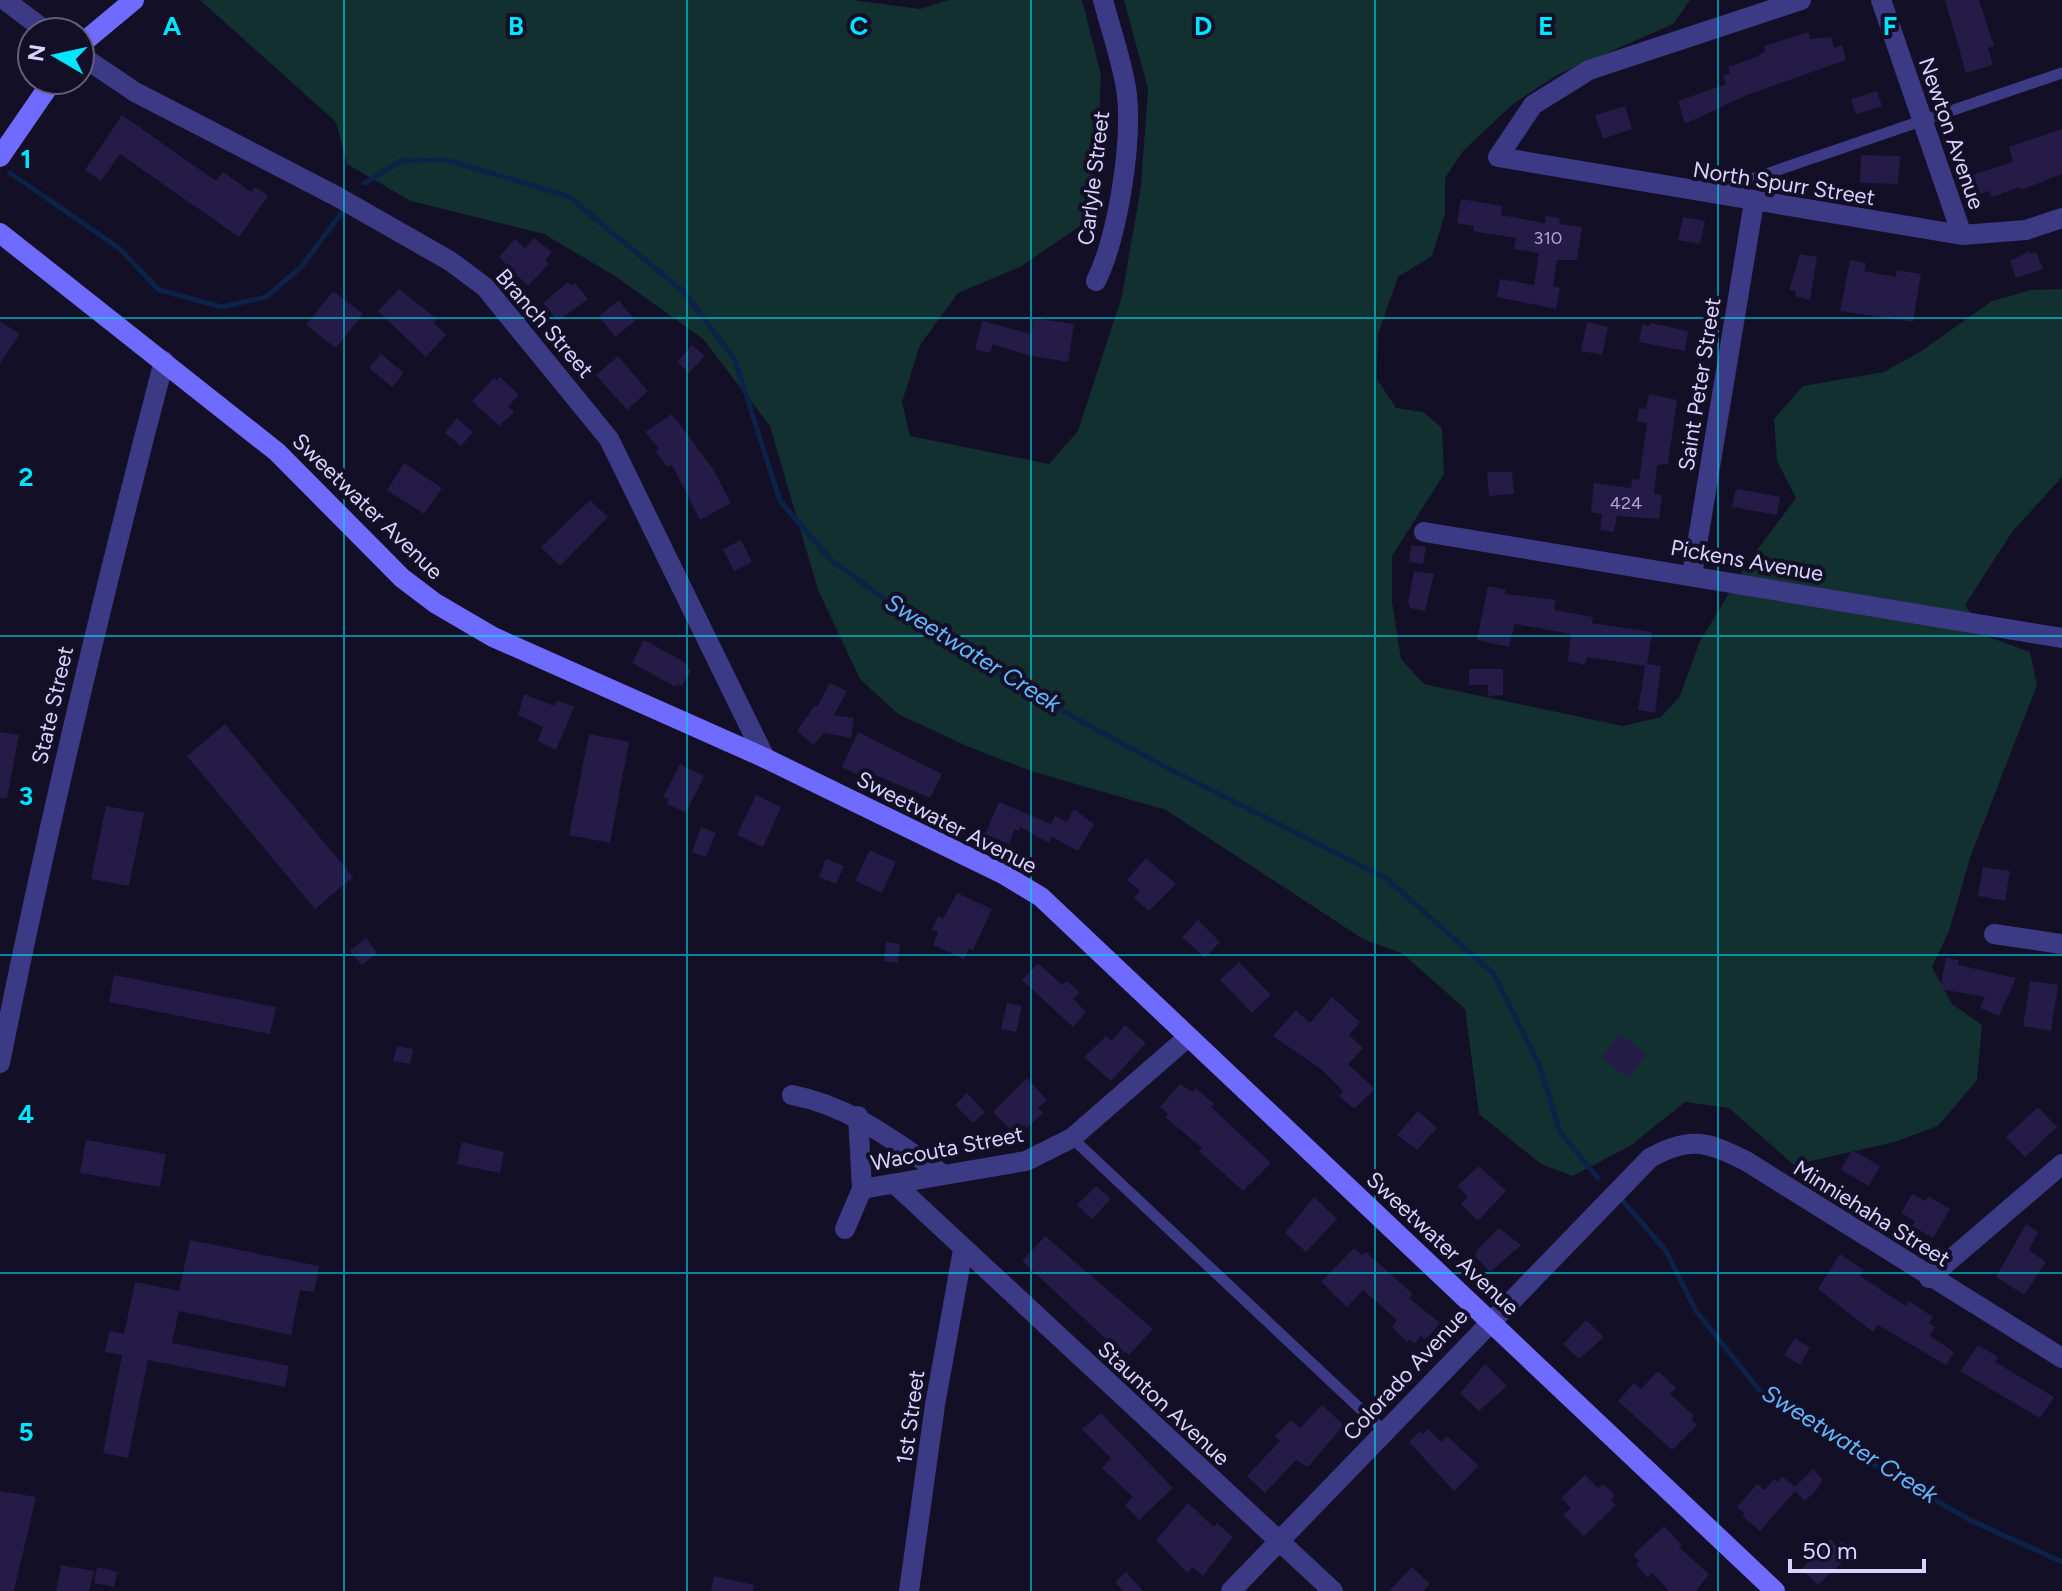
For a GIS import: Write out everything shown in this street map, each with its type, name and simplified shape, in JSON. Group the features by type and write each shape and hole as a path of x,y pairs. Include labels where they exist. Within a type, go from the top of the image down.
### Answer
{"street":[{"path":"5,0 26,16"},
{"path":"96,32 134,0"},
{"name":"Carlyle Street","path":"1096,281 1109,255 1116,224 1126,133 1123,80 1103,0"},
{"name":"North Spurr Street","path":"1801,0 1589,70 1533,105 1498,157 1962,235 2026,230 2062,218"},
{"name":"Newton Avenue","path":"1881,0 1962,235"},
{"name":"Branch Street","path":"96,66 135,92 336,196 423,245 485,287 584,404 615,448 765,758"},
{"path":"0,157 42,96"},
{"name":"Saint Peter Street","path":"1692,575 1754,202"},
{"name":"Sweetwater Avenue","path":"0,233 277,452 402,578 435,603 493,637 765,758 1023,885 1060,912 1188,1037 1775,1591"},
{"name":"State Street","path":"0,1063 43,850 112,559 164,361"},
{"name":"Pickens Avenue","path":"1424,532 2062,638"},
{"path":"1994,934 2062,944"},
{"name":"Wacouta Street","path":"845,1229 862,1189 896,1185 941,1173 983,1170 1026,1161 1072,1138 1188,1037"},
{"path":"792,1095 815,1099 858,1116 941,1173"},
{"path":"858,1116 862,1189"},
{"name":"Minniehaha Street","path":"1650,1158 1677,1143 1707,1144 1727,1151 2062,1358"},
{"name":"Colorado Avenue","path":"1231,1591 1490,1319 1650,1158"},
{"path":"1929,1278 2061,1165"},
{"name":"Staunton Avenue","path":"896,1185 1333,1591"},
{"name":"1st Street","path":"909,1591 935,1405 963,1250"}],"lane":[{"path":"1708,194 2062,73"},
{"path":"1072,1138 1384,1431"}],"green space":[{"path":"200,0 852,0 920,9 948,0 1082,0 1101,75 1097,160 1080,226 1020,267 958,293 920,345 902,402 910,436 1049,464 1078,431 1122,296 1141,186 1148,89 1124,0 1690,0 1673,24 1557,75 1513,104 1463,151 1445,178 1445,214 1432,256 1398,277 1378,334 1377,379 1396,408 1423,412 1442,428 1444,474 1392,556 1392,602 1401,659 1424,684 1623,726 1661,717 1680,696 1699,643 1748,562 1796,498 1777,461 1774,419 1803,386 1884,372 1920,352 1992,301 2031,290 2062,289 2062,477 2012,532 1965,605 1986,636 2030,652 2037,685 1970,858 1949,931 1932,967 1952,1004 1982,1025 1977,1080 1938,1126 1894,1142 1794,1165 1729,1108 1685,1102 1630,1146 1573,1176 1541,1164 1479,1114 1465,1009 1403,954 1363,939 1166,810 1034,772 969,747 898,714 860,679 818,590 770,426 703,339 615,276 544,234 411,201 347,164 336,122"}],"building":[{"path":"1945,0 1979,0 1994,46 1988,48 1993,65 1966,73"},
{"path":"1808,32 1810,39 1831,37 1834,48 1842,45 1846,60 1747,95 1685,124 1678,101 1726,84 1723,76 1730,73 1728,67 1756,57 1765,51 1764,46"},
{"path":"1877,91 1882,106 1856,114 1851,99"},
{"path":"1625,106 1632,129 1603,139 1595,115"},
{"path":"122,115 216,181 223,172 251,192 255,187 268,196 239,237 120,154 101,181 85,170"},
{"path":"2062,129 2062,174 2021,190 2020,187 1992,197 1989,191 1976,195 1969,176 2013,162 2009,147"},
{"path":"1861,155 1900,156 1898,184 1860,183"},
{"path":"1461,199 1502,206 1501,215 1545,223 1546,216 1560,218 1559,224 1582,227 1577,260 1557,260 1553,286 1560,288 1556,309 1497,297 1500,279 1534,285 1539,253 1514,249 1516,238 1473,231 1474,226 1457,223"},
{"path":"1683,217 1705,221 1700,244 1678,240"},
{"path":"534,238 552,252 545,261 549,264 528,286 499,257 515,239 525,248"},
{"path":"2030,251 2031,254 2036,252 2043,269 2016,278 2010,261"},
{"path":"1800,254 1817,257 1810,300 1795,296 1796,291 1789,290"},
{"path":"1850,260 1866,263 1864,271 1896,277 1897,270 1921,274 1913,322 1840,311"},
{"path":"568,282 571,286 575,283 588,299 558,321 543,303"},
{"path":"399,289 437,319 434,323 446,335 426,357 378,311"},
{"path":"333,291 363,314 336,348 306,325"},
{"path":"619,300 635,321 615,337 599,316"},
{"path":"1033,318 1074,324 1068,362 1027,355 993,344 990,353 975,349 982,321 1031,334"},
{"path":"0,321 20,334 0,363"},
{"path":"1587,322 1608,327 1602,355 1581,351"},
{"path":"1651,323 1688,331 1685,351 1639,342 1642,324 1650,326"},
{"path":"692,345 705,356 689,373 677,362"},
{"path":"381,354 404,373 392,387 369,368"},
{"path":"618,356 648,391 627,410 596,375"},
{"path":"500,377 519,395 508,406 514,412 499,426 472,401 494,378 497,380"},
{"path":"1649,394 1677,400 1668,464 1657,465 1654,494 1662,495 1659,519 1617,516 1614,532 1600,530 1602,514 1591,512 1594,483 1631,488 1632,479 1639,480 1647,423 1637,421 1639,408 1646,409"},
{"path":"672,414 713,469 731,503 700,520 672,465 667,467 656,452 659,449 645,432"},
{"path":"457,418 473,432 461,446 445,433"},
{"path":"404,463 442,488 424,514 387,490"},
{"path":"1487,472 1512,472 1514,494 1489,496"},
{"path":"1739,489 1780,497 1777,515 1732,507 1735,492"},
{"path":"590,500 608,517 560,566 541,547"},
{"path":"741,540 752,562 734,571 723,549"},
{"path":"1411,545 1426,547 1423,564 1409,562"},
{"path":"1414,571 1434,574 1425,611 1410,608 1408,603"},
{"path":"1488,586 1506,590 1505,594 1556,600 1554,610 1593,617 1592,623 1652,632 1647,664 1661,666 1655,713 1638,710 1645,666 1587,657 1585,665 1568,661 1571,634 1515,624 1509,647 1477,640"},
{"path":"644,640 688,664 686,668 691,670 682,686 677,684 676,687 632,663"},
{"path":"1469,669 1503,669 1503,695 1488,696 1488,685 1469,685"},
{"path":"830,683 847,691 834,715 854,718 851,738 824,733 813,745 797,731 815,705 817,707"},
{"path":"524,694 554,706 557,700 574,707 556,750 538,741 543,727 518,715"},
{"path":"225,724 353,877 315,909 187,756"},
{"path":"0,732 19,735 7,798 0,798"},
{"path":"858,732 942,774 930,798 868,772 865,778 842,767"},
{"path":"589,734 629,742 610,843 569,835"},
{"path":"680,764 704,776 686,813 667,804 669,799 663,797"},
{"path":"756,795 781,807 763,847 737,835"},
{"path":"999,802 1051,824 1055,816 1067,822 1074,809 1094,824 1078,851 1052,837 1049,843 1020,827 1019,831 1015,829 1009,844 985,834"},
{"path":"106,806 144,813 129,886 91,879"},
{"path":"701,827 716,833 706,857 692,852"},
{"path":"870,850 896,862 882,893 855,881"},
{"path":"1146,858 1176,884 1149,911 1134,898 1140,891 1127,880"},
{"path":"826,859 844,866 836,884 819,877"},
{"path":"1983,867 2010,871 2005,901 1978,896"},
{"path":"957,893 992,909 973,950 969,948 964,959 933,945 938,932 932,929 938,916 943,919"},
{"path":"1198,920 1220,942 1205,958 1182,937"},
{"path":"366,938 377,953 362,965 350,951"},
{"path":"886,942 900,944 898,963 884,961"},
{"path":"1946,958 1959,960 1958,965 2016,978 1999,1016 1980,1008 1985,997 1940,989"},
{"path":"1239,962 1271,995 1252,1013 1220,980"},
{"path":"1038,963 1062,985 1067,981 1079,992 1073,999 1086,1012 1073,1027 1022,980"},
{"path":"114,975 276,1007 270,1034 109,1002"},
{"path":"2030,981 2058,985 2051,1031 2023,1026"},
{"path":"1332,997 1360,1022 1349,1035 1363,1048 1348,1064 1375,1089 1354,1109 1339,1096 1343,1091 1322,1070 1273,1036 1296,1010 1310,1023"},
{"path":"1007,1003 1022,1006 1016,1032 1001,1029"},
{"path":"1125,1025 1146,1043 1111,1081 1084,1057 1106,1036 1112,1041"},
{"path":"1619,1034 1646,1054 1629,1078 1602,1058"},
{"path":"397,1046 413,1049 410,1064 393,1061"},
{"path":"1027,1078 1047,1100 1038,1108 1043,1113 1015,1134 993,1112"},
{"path":"1180,1084 1193,1092 1196,1088 1214,1104 1211,1107 1271,1163 1243,1191 1199,1151 1202,1148 1165,1117 1168,1114 1160,1107"},
{"path":"967,1093 985,1112 973,1123 955,1105"},
{"path":"2038,1107 2057,1127 2025,1157 2006,1137"},
{"path":"1418,1111 1437,1128 1417,1150 1397,1135"},
{"path":"86,1140 166,1154 160,1187 80,1173"},
{"path":"462,1142 504,1152 500,1173 457,1164"},
{"path":"1852,1150 1880,1166 1869,1186 1841,1170"},
{"path":"1479,1166 1506,1191 1478,1221 1461,1204 1468,1197 1457,1186"},
{"path":"1096,1186 1111,1199 1092,1219 1077,1205"},
{"path":"1912,1194 1925,1201 1928,1196 1950,1209 1933,1238 1912,1226 1915,1221 1901,1213"},
{"path":"1314,1197 1337,1219 1306,1252 1285,1233"},
{"path":"2026,1224 2038,1232 2029,1250 2046,1262 2024,1295 1996,1277"},
{"path":"1499,1228 1521,1245 1490,1272 1475,1256"},
{"path":"1045,1236 1153,1329 1129,1355 1125,1351 1122,1354 1022,1261"},
{"path":"190,1240 319,1266 314,1292 300,1290 291,1335 179,1311 172,1343 289,1366 285,1387 148,1360 128,1458 103,1453 122,1355 105,1352 109,1331 124,1334 135,1282 179,1291"},
{"path":"1354,1248 1362,1255 1366,1252 1413,1294 1409,1298 1440,1323 1429,1336 1424,1339 1421,1336 1415,1344 1410,1339 1407,1342 1392,1327 1397,1320 1363,1290 1347,1307 1321,1282"},
{"path":"1840,1254 1864,1270 1860,1276 1906,1306 1909,1301 1933,1317 1929,1323 1935,1327 1930,1336 1954,1352 1946,1365 1878,1325 1873,1332 1818,1289"},
{"path":"1586,1320 1604,1337 1579,1359 1563,1344"},
{"path":"1795,1338 1810,1348 1800,1365 1784,1355"},
{"path":"1978,1345 1998,1357 1995,1362 2054,1397 2040,1418 1960,1371"},
{"path":"1485,1364 1507,1386 1479,1411 1460,1393"},
{"path":"1658,1371 1676,1388 1670,1394 1694,1416 1691,1419 1697,1425 1672,1450 1618,1401 1634,1383 1641,1389"},
{"path":"1322,1405 1344,1425 1308,1467 1296,1460 1265,1493 1247,1476 1280,1441 1275,1436 1291,1420 1300,1428"},
{"path":"1101,1413 1173,1488 1139,1520 1125,1505 1133,1497 1102,1468 1111,1458 1082,1429"},
{"path":"1428,1429 1441,1442 1447,1436 1479,1466 1454,1491 1409,1442 1420,1431 1423,1434"},
{"path":"1813,1469 1823,1480 1818,1488 1805,1501 1795,1491 1760,1531 1742,1516 1744,1513 1737,1507 1757,1484 1765,1490 1774,1479 1778,1482 1782,1476 1795,1487"},
{"path":"1585,1475 1598,1488 1603,1484 1615,1495 1611,1500 1616,1505 1584,1536 1563,1515 1571,1508 1561,1498"},
{"path":"0,1491 36,1497 14,1591 0,1591"},
{"path":"1188,1503 1214,1527 1217,1523 1233,1537 1203,1576 1193,1567 1187,1573 1156,1540"},
{"path":"1664,1526 1682,1545 1679,1547 1709,1574 1696,1591 1669,1591 1652,1573 1648,1578 1636,1565 1639,1561 1633,1555"},
{"path":"1830,1539 1837,1546 1842,1542 1853,1552 1818,1585 1802,1569"},
{"path":"61,1565 94,1571 89,1591 56,1591"},
{"path":"97,1567 117,1572 114,1587 94,1583"},
{"path":"1412,1567 1430,1584 1423,1591 1389,1591"},
{"path":"1126,1572 1143,1591 1123,1591 1115,1582"},
{"path":"714,1576 754,1585 753,1591 711,1591"}],"waterway":[{"name":"Sweetwater Creek","path":"365,183 401,161 447,160 568,196 684,292 735,360 780,501 830,559 926,630 1017,686 1154,761 1386,878 1494,974 1540,1067 1560,1132 1598,1178"},
{"name":"Sweetwater Creek","path":"10,173 119,248 159,290 222,307 266,297 301,267 346,207"},
{"name":"Sweetwater Creek","path":"1623,1201 1666,1251 1696,1311 1760,1391 1871,1463 1968,1519 2062,1562"}]}
